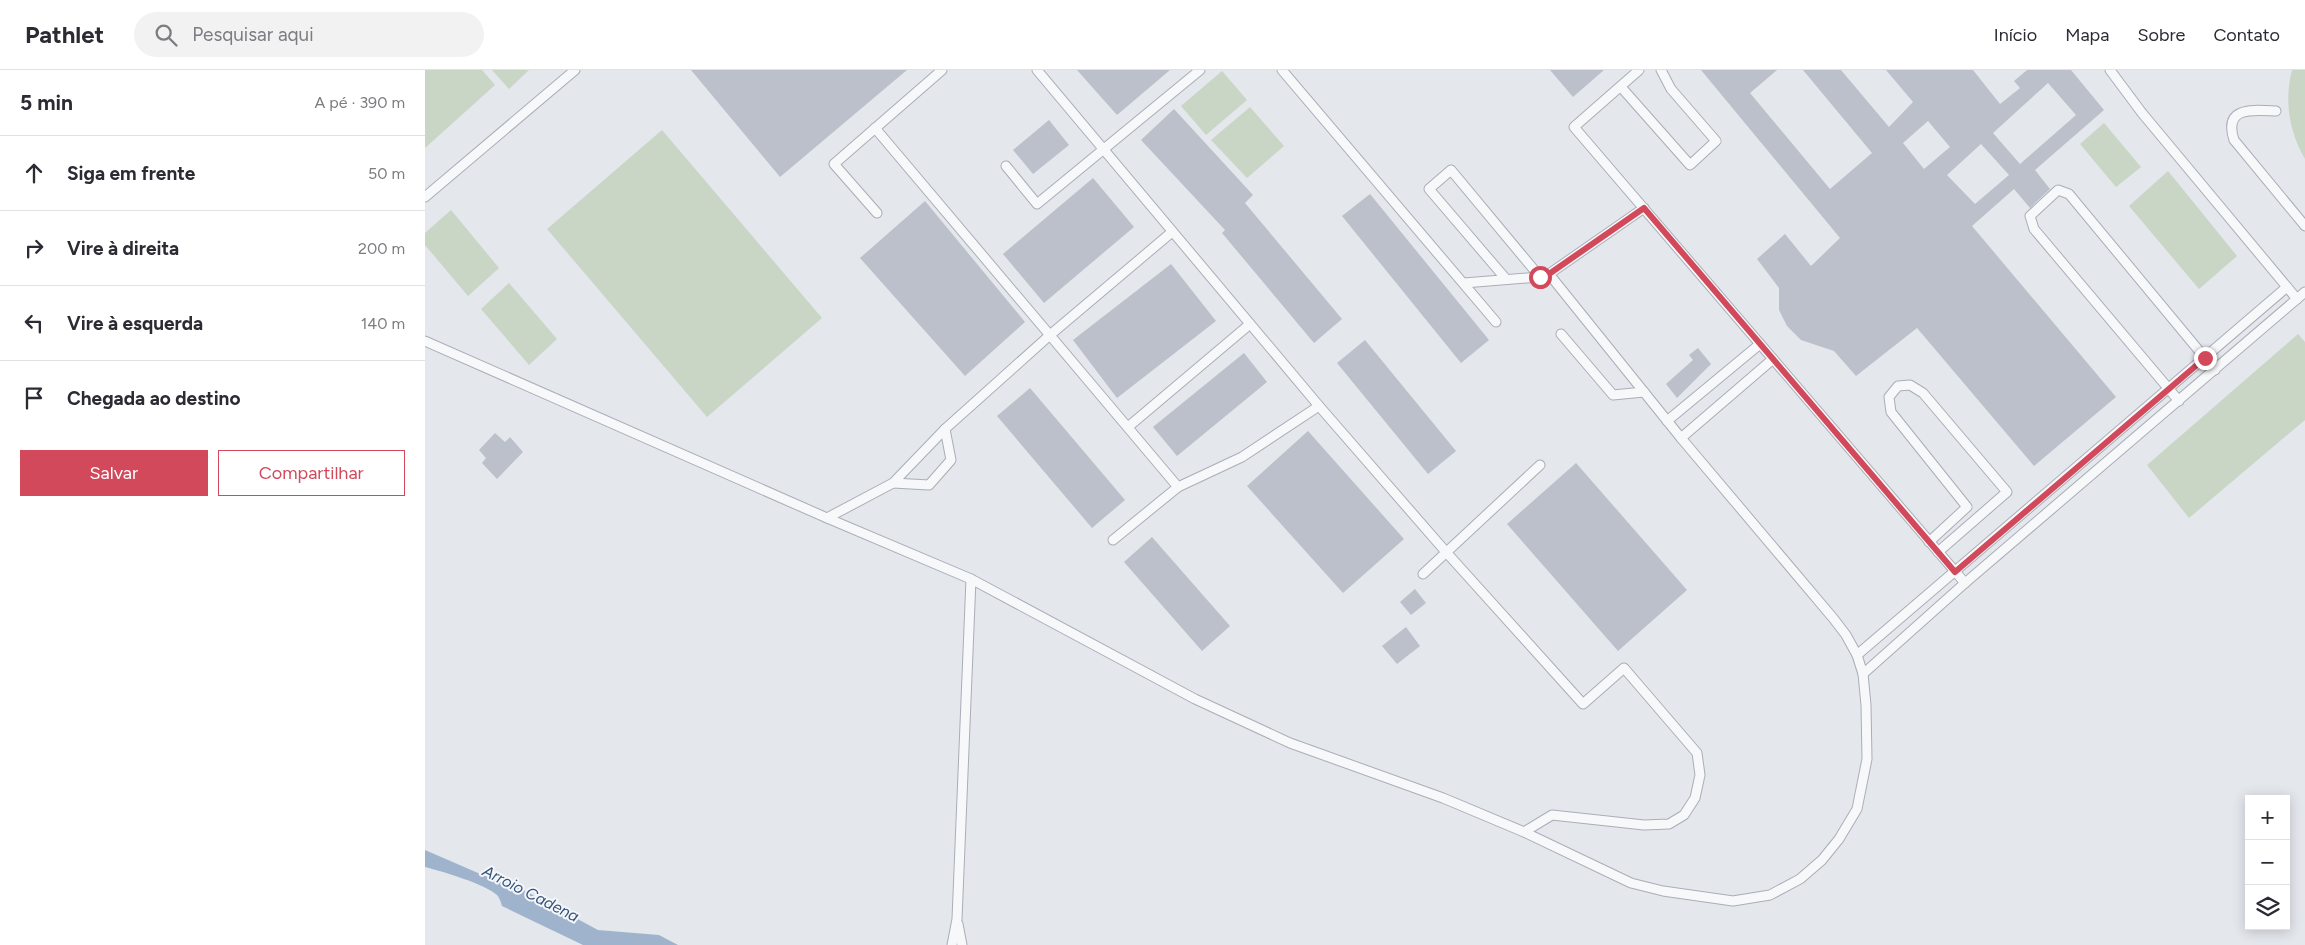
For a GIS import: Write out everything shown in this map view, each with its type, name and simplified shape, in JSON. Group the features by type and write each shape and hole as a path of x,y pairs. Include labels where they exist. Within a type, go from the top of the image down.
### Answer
{"lane":[{"path":"425,197 575,70"},
{"path":"926,70 933,78"},
{"path":"877,213 834,164 942,70"},
{"path":"1037,70 1319,406 1446,552 1583,704 1624,668 1697,753 1700,775 1695,798 1684,815 1669,824 1644,825 1552,815 1524,832"},
{"path":"1006,166 1037,204 1200,70"},
{"path":"1282,70 1496,322"},
{"path":"1639,70 1574,127 1965,583"},
{"path":"1621,87 1690,165 1716,141 1671,89 1661,70"},
{"path":"2110,70 2141,113 2297,299"},
{"path":"2276,110 2246,109 2233,119 2230,127 2234,140 2305,226"},
{"path":"875,128 1179,486"},
{"path":"425,341 827,518 971,579 1195,699 1281,739 1443,798 1524,832 1631,883 1663,892 1733,901 1770,895 1800,879 1822,860 1839,839 1857,809 1867,759 1866,705 1863,674 1857,655 1833,618 1644,392 1545,275 1451,170 1429,189 1506,280"},
{"path":"2179,401 2035,229 2030,216 2058,190 2069,194 2215,370"},
{"path":"1464,283 1545,275 1644,208"},
{"path":"827,518 893,483 945,428 1050,335 1173,232"},
{"path":"1857,655 2170,390 2287,288"},
{"path":"1863,674 1965,583 2305,292"},
{"path":"1128,427 1250,324"},
{"path":"1561,334 1613,395 1644,392"},
{"path":"1667,421 1760,344"},
{"path":"1681,438 1773,359"},
{"path":"1929,542 1967,507 1891,412 1889,398 1898,386 1910,385 1923,393 2007,492 1938,552"},
{"path":"1113,540 1179,486 1242,457 1319,406"},
{"path":"893,483 929,485 951,460 945,428"},
{"path":"1423,574 1540,465"},
{"path":"951,945 957,919 971,579"},
{"path":"957,919 963,945"}],"green space":[{"path":"425,70 482,70 495,85 425,148"},
{"path":"492,70 529,70 509,89"},
{"path":"2292,70 2305,70 2305,159 2295,138 2288,104"},
{"path":"1222,71 1247,100 1206,135 1181,106"},
{"path":"1250,107 1284,146 1247,178 1211,140"},
{"path":"2104,123 2141,167 2116,187 2080,144"},
{"path":"662,130 822,318 707,417 547,229"},
{"path":"2168,171 2237,256 2199,289 2129,206"},
{"path":"451,210 499,268 468,296 425,245 425,233"},
{"path":"509,283 557,339 529,365 481,309"},
{"path":"2298,334 2305,342 2305,420 2189,518 2147,465"}],"water":[{"name":"Arroio Cadena","path":"425,850 485,876 518,887 598,930 659,935 678,945 583,945 502,906 497,895 483,887 463,878 425,867"}],"building":[{"path":"691,70 907,70 780,177"},
{"path":"1077,70 1170,70 1117,115"},
{"path":"1550,70 1604,70 1573,97"},
{"path":"1701,70 1777,70 1750,93 1830,189 1872,153 1803,70 1841,70 1889,127 1913,102 1886,70 1973,70 2000,104 2020,88 2014,81 2027,70 2071,70 2104,110 2035,170 2050,189 2030,208 2014,189 1972,226 2116,397 2034,466 1917,328 1856,376 1834,351 1801,340 1787,326 1779,310 1779,288 1757,259 1785,234 1811,266 1840,238","holes":["2048,83 2076,115 2020,164 1993,133","1928,121 1950,147 1924,169 1903,143","1981,144 2009,175 1975,204 1947,175"]},
{"path":"1174,109 1253,195 1245,203 1342,319 1314,343 1222,233 1225,230 1141,140"},
{"path":"1049,120 1069,145 1033,174 1013,150"},
{"path":"1093,178 1134,227 1044,303 1003,254"},
{"path":"1370,194 1489,340 1461,363 1342,216"},
{"path":"925,201 1025,322 965,376 860,258"},
{"path":"1171,264 1216,321 1117,398 1073,340"},
{"path":"1365,340 1456,451 1428,474 1337,363"},
{"path":"1698,348 1711,364 1677,398 1666,384 1693,360 1689,355"},
{"path":"1244,353 1267,382 1177,456 1153,427"},
{"path":"1030,388 1125,500 1092,528 997,416"},
{"path":"1308,431 1404,539 1343,593 1247,486"},
{"path":"495,433 505,442 510,437 523,452 497,479 482,463 486,458 479,450"},
{"path":"1576,463 1687,590 1618,651 1507,524"},
{"path":"1152,537 1230,626 1202,651 1124,562"},
{"path":"1415,589 1426,603 1411,615 1400,602"},
{"path":"1406,627 1420,646 1397,664 1382,646"}],"route":[{"path":"1540,277 1549,274 1644,208 1955,572 2170,390 2205,358"}]}
